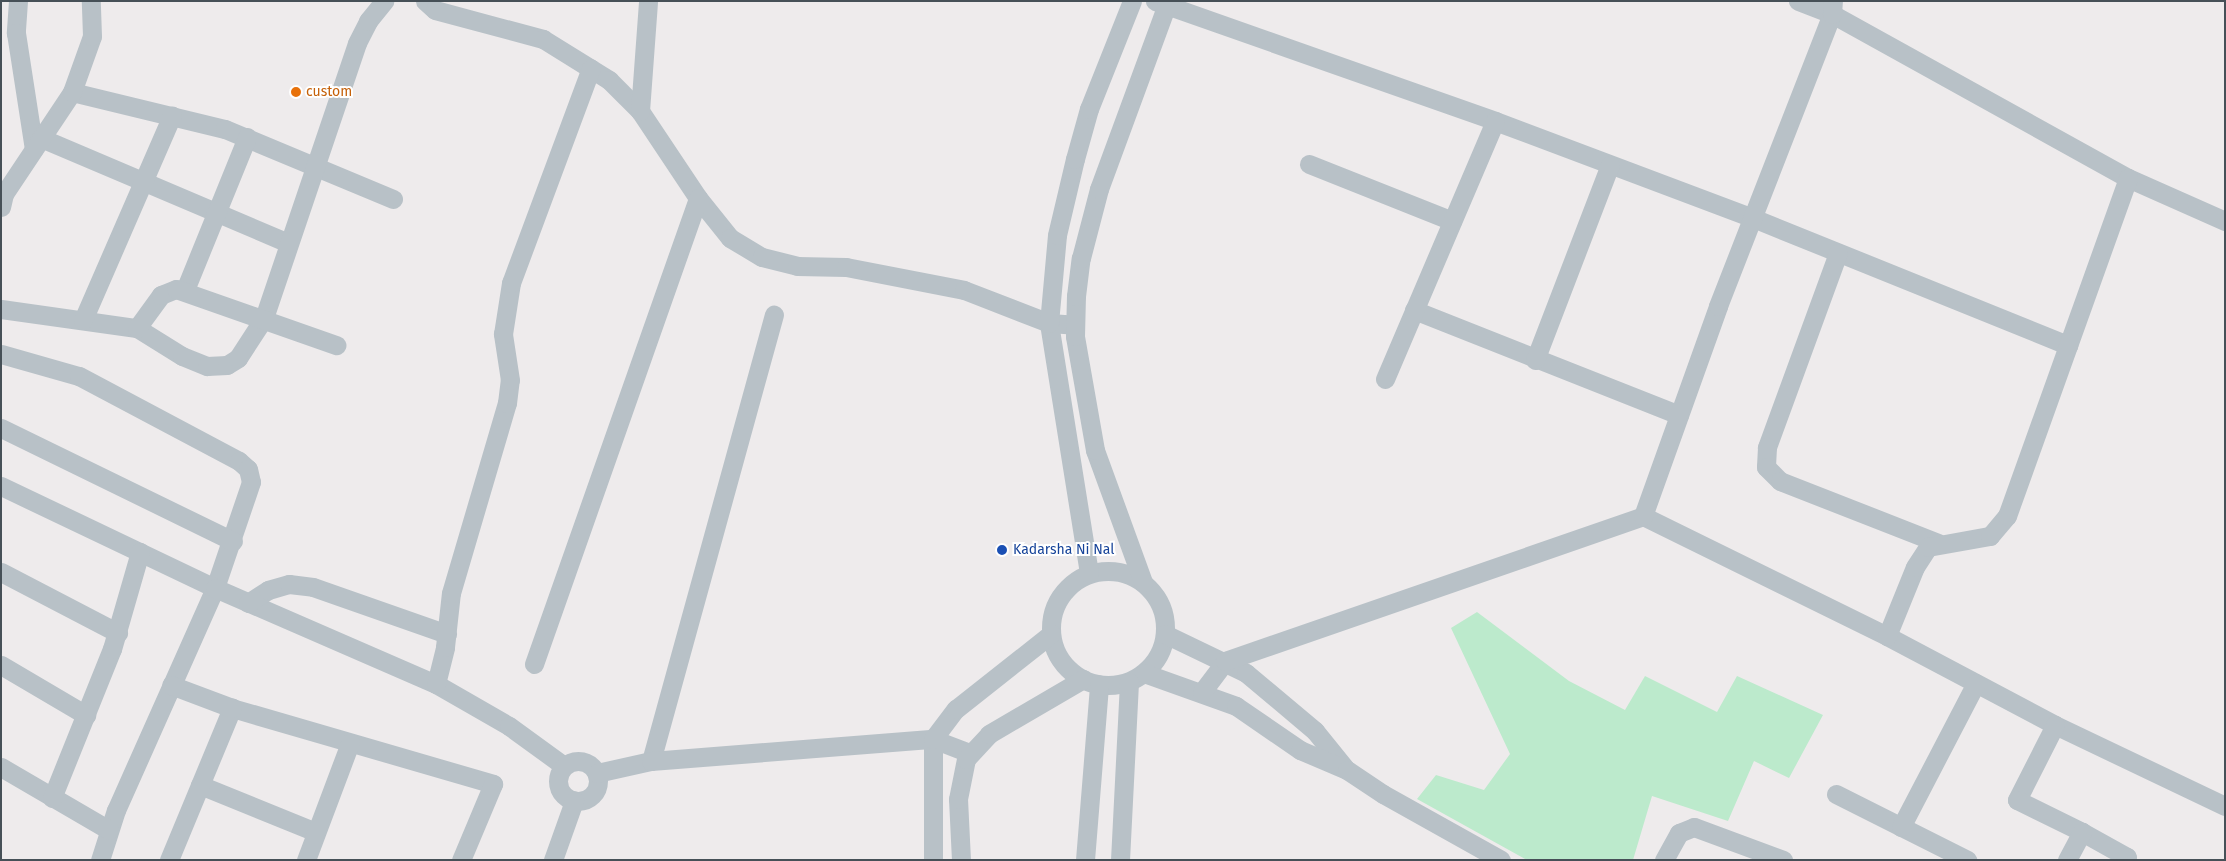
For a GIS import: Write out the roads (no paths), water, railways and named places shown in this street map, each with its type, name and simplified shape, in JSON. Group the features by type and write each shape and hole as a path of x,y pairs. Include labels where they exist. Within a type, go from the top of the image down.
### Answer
{"street":[{"path":"18,1 9,45 38,143"},
{"path":"1,207 4,194 72,92 92,36 91,1"},
{"path":"1,309 137,328 196,363 217,368 238,358 264,318 357,43 368,21 384,1"},
{"path":"424,1 435,10 542,39 609,80 640,111 698,198 730,238 762,257 796,266 846,267 964,290 1049,323 1075,325"},
{"path":"640,111 648,1"},
{"path":"1089,574 1049,323 1057,235 1075,159 1089,109 1132,1"},
{"path":"1798,1 1833,7 2128,178 2225,221"},
{"path":"1120,860 1136,677 1162,649 1165,634 1161,605 1143,582 1095,450 1075,325 1080,258 1099,189 1163,2 1495,121 1753,218 2068,345"},
{"path":"1643,516 1679,415 1833,7"},
{"path":"436,684 447,634 451,593 507,403 510,380 504,334 512,283 591,68"},
{"path":"72,92 172,116 247,137 393,199"},
{"path":"83,320 172,116"},
{"path":"1385,378 1495,121"},
{"path":"185,290 247,137"},
{"path":"38,143 143,181 288,244"},
{"path":"1309,164 1452,221"},
{"path":"1535,360 1610,165"},
{"path":"1887,636 1922,553 1938,543 1990,536 2004,524 2128,178"},
{"path":"534,664 698,198"},
{"path":"1838,253 1767,447 1766,467 1780,481 1938,543"},
{"path":"137,328 160,296 168,290 185,290 336,344"},
{"path":"1414,310 1535,360 1679,415"},
{"path":"651,761 774,315"},
{"path":"1,354 79,376 239,460 248,469 252,482 233,541 215,588 170,685 110,830 100,860"},
{"path":"1,428 233,541"},
{"path":"1,486 215,588 436,684 509,726 564,766 582,762 597,773 651,761 933,739 970,753"},
{"path":"1202,692 1225,662 1643,516 1887,636 2055,725 2225,806"},
{"path":"52,798 118,633 140,552"},
{"path":"1091,682 1061,660 1051,634 1052,614 1059,597 1072,583 1089,574 1108,570 1126,573 1143,582"},
{"path":"1,572 118,633"},
{"path":"248,603 268,590 289,584 313,587 447,634"},
{"path":"933,860 933,739 956,710 1051,634"},
{"path":"1165,634 1225,662 1266,688 1315,731 1347,770"},
{"path":"1,665 86,715"},
{"path":"960,860 958,799 960,780 970,753 989,734 1091,682 1136,677 1202,692 1236,706 1300,750 1347,770 1383,794 1501,860"},
{"path":"1085,860 1091,682"},
{"path":"1901,827 1976,683"},
{"path":"170,685 232,708 350,743 449,769 493,784 461,860"},
{"path":"169,860 232,708"},
{"path":"2055,725 2017,800 2127,857 2125,860"},
{"path":"306,860 350,743"},
{"path":"564,766 558,777 559,790 574,801 586,800 596,792 597,773"},
{"path":"1,767 110,830"},
{"path":"200,785 316,832"},
{"path":"1836,794 1967,860"},
{"path":"553,860 574,801"},
{"path":"1664,860 1679,833 1694,826 1783,860"},
{"path":"2067,860 2082,832"}],"place":[{"name":"custom","path":"296,92"},
{"name":"Kadarsha Ni Nal","path":"1002,550"}]}
